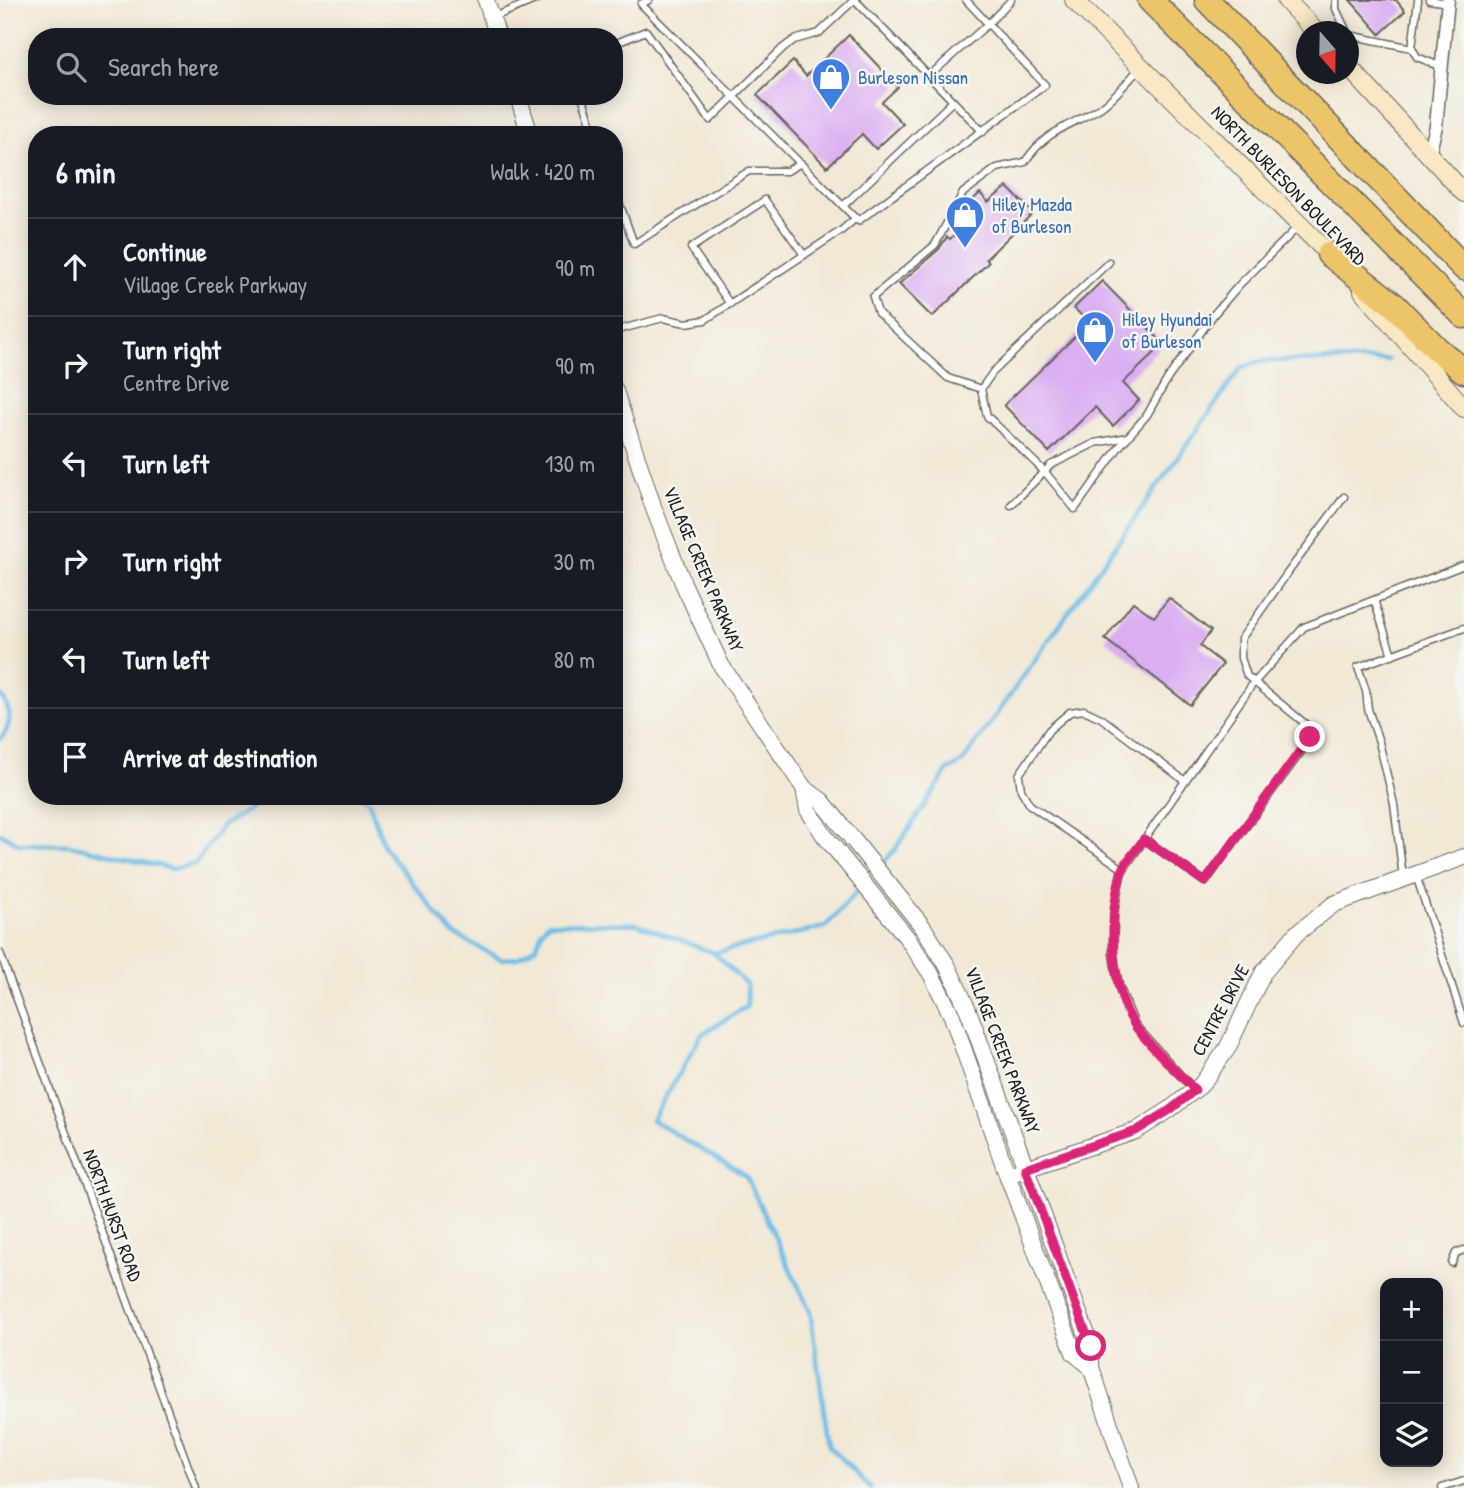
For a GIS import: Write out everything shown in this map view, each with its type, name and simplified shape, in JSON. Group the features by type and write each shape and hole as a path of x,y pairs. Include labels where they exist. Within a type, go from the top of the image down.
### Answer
{"highway":[{"path":"1150,0 1464,316"},
{"path":"1206,0 1464,268"},
{"path":"1223,0 1290,72 1298,94"},
{"path":"1329,254 1394,305 1464,372"}],"main road":[{"name":"NORTH BURLESON BOULEVARD","path":"1074,0 1329,254 1464,408"},
{"path":"1286,0 1306,21"},
{"path":"1359,77 1464,193"}],"street":[{"path":"486,0 495,28"},
{"path":"1429,156 1436,127 1448,2"},
{"path":"521,105 527,126"},
{"name":"VILLAGE CREEK PARKWAY","path":"623,414 683,583 722,664 804,788 822,801 923,927 952,976 968,1010 1091,1346 1091,1367 1131,1488"},
{"name":"VILLAGE CREEK PARKWAY","path":"804,788 808,810 824,835 877,898 931,974 952,1016 1074,1353 1091,1367"},
{"name":"CENTRE DRIVE","path":"1007,1174 1136,1131 1170,1110 1201,1085 1227,1049 1263,973 1296,934 1334,904 1464,857"}],"lane":[{"path":"492,18 535,0"},
{"path":"649,0 641,4 859,221 1045,85 966,0"},
{"path":"623,40 646,31 710,120 783,48 794,40 819,33 854,0 982,132"},
{"path":"929,76 1011,0"},
{"path":"1336,0 1336,9 1342,21"},
{"path":"1418,0 1412,48 1417,57 1442,67"},
{"path":"1429,0 1448,2"},
{"path":"1359,36 1412,48"},
{"path":"981,389 948,378 878,313 873,297 934,245 964,193 997,168 1025,162 1032,151 1055,130 1102,107 1142,67"},
{"path":"843,206 953,101"},
{"path":"585,105 592,126"},
{"path":"623,213 634,244 749,171 787,171 801,163"},
{"path":"730,304 691,248 765,200 804,255"},
{"path":"623,329 663,318 696,323 705,320 856,218"},
{"path":"1109,262 993,372 981,389 987,416 1045,472 1075,509 1147,415 1168,378 1214,314 1300,224"},
{"path":"1011,505 1051,465 1095,443 1128,437"},
{"path":"1144,839 1205,882 1306,745 1310,737 1308,726 1247,676 1241,658 1241,639 1344,498"},
{"path":"1195,1090 1135,1025 1119,986 1113,954 1114,912 1121,873 1254,683 1304,627 1464,565"},
{"path":"1374,600 1392,655"},
{"path":"1464,628 1358,667 1379,742 1409,875 1464,1023"},
{"path":"1124,869 1030,805 1021,790 1019,775 1049,730 1070,712 1084,710 1101,718 1185,781"},
{"name":"NORTH HURST ROAD","path":"0,953 196,1488"},
{"path":"1452,1262 1456,1253 1464,1250"},
{"path":"1443,1488 1464,1481"}],"building":[{"path":"1350,0 1396,0 1405,11 1380,34"},
{"name":"Burleson Nissan","path":"849,35 898,87 882,102 903,124 876,149 862,134 827,167 757,95 793,61 806,76"},
{"name":"Hiley Mazda of Burleson","path":"1007,187 1033,213 986,259 989,262 932,317 899,284 939,249 947,237 950,239 967,223 958,214 980,193 988,202"},
{"name":"Hiley Hyundai of Burleson","path":"1102,281 1164,344 1123,383 1139,400 1113,426 1095,407 1049,452 1004,405 1089,323 1074,308"},
{"path":"1169,598 1211,631 1200,646 1223,664 1190,705 1105,639 1133,602 1154,617"}],"waterway":[{"path":"880,866 894,851 948,770 962,763 1241,368 1260,361 1388,360"},
{"path":"0,695 9,711 9,723 0,739"},
{"path":"0,833 19,844 70,845 173,869 196,863 222,826 256,805"},
{"path":"370,805 384,847 452,933 501,959 518,958 537,946 542,930 548,923 637,924 714,953 825,927 860,888"},
{"path":"714,953 747,985 747,1006 702,1034 652,1120 746,1176 810,1311 829,1446 870,1488"}],"place":[{"name":"Burleson Nissan","path":"831,111"},
{"name":"Hiley Mazda of Burleson","path":"965,249"},
{"name":"Hiley Hyundai of Burleson","path":"1095,364"}],"route":[{"path":"1091,1346 1025,1168 1136,1131 1170,1110 1195,1090 1135,1025 1119,986 1113,954 1114,912 1121,873 1144,839 1205,882 1310,737"}]}
